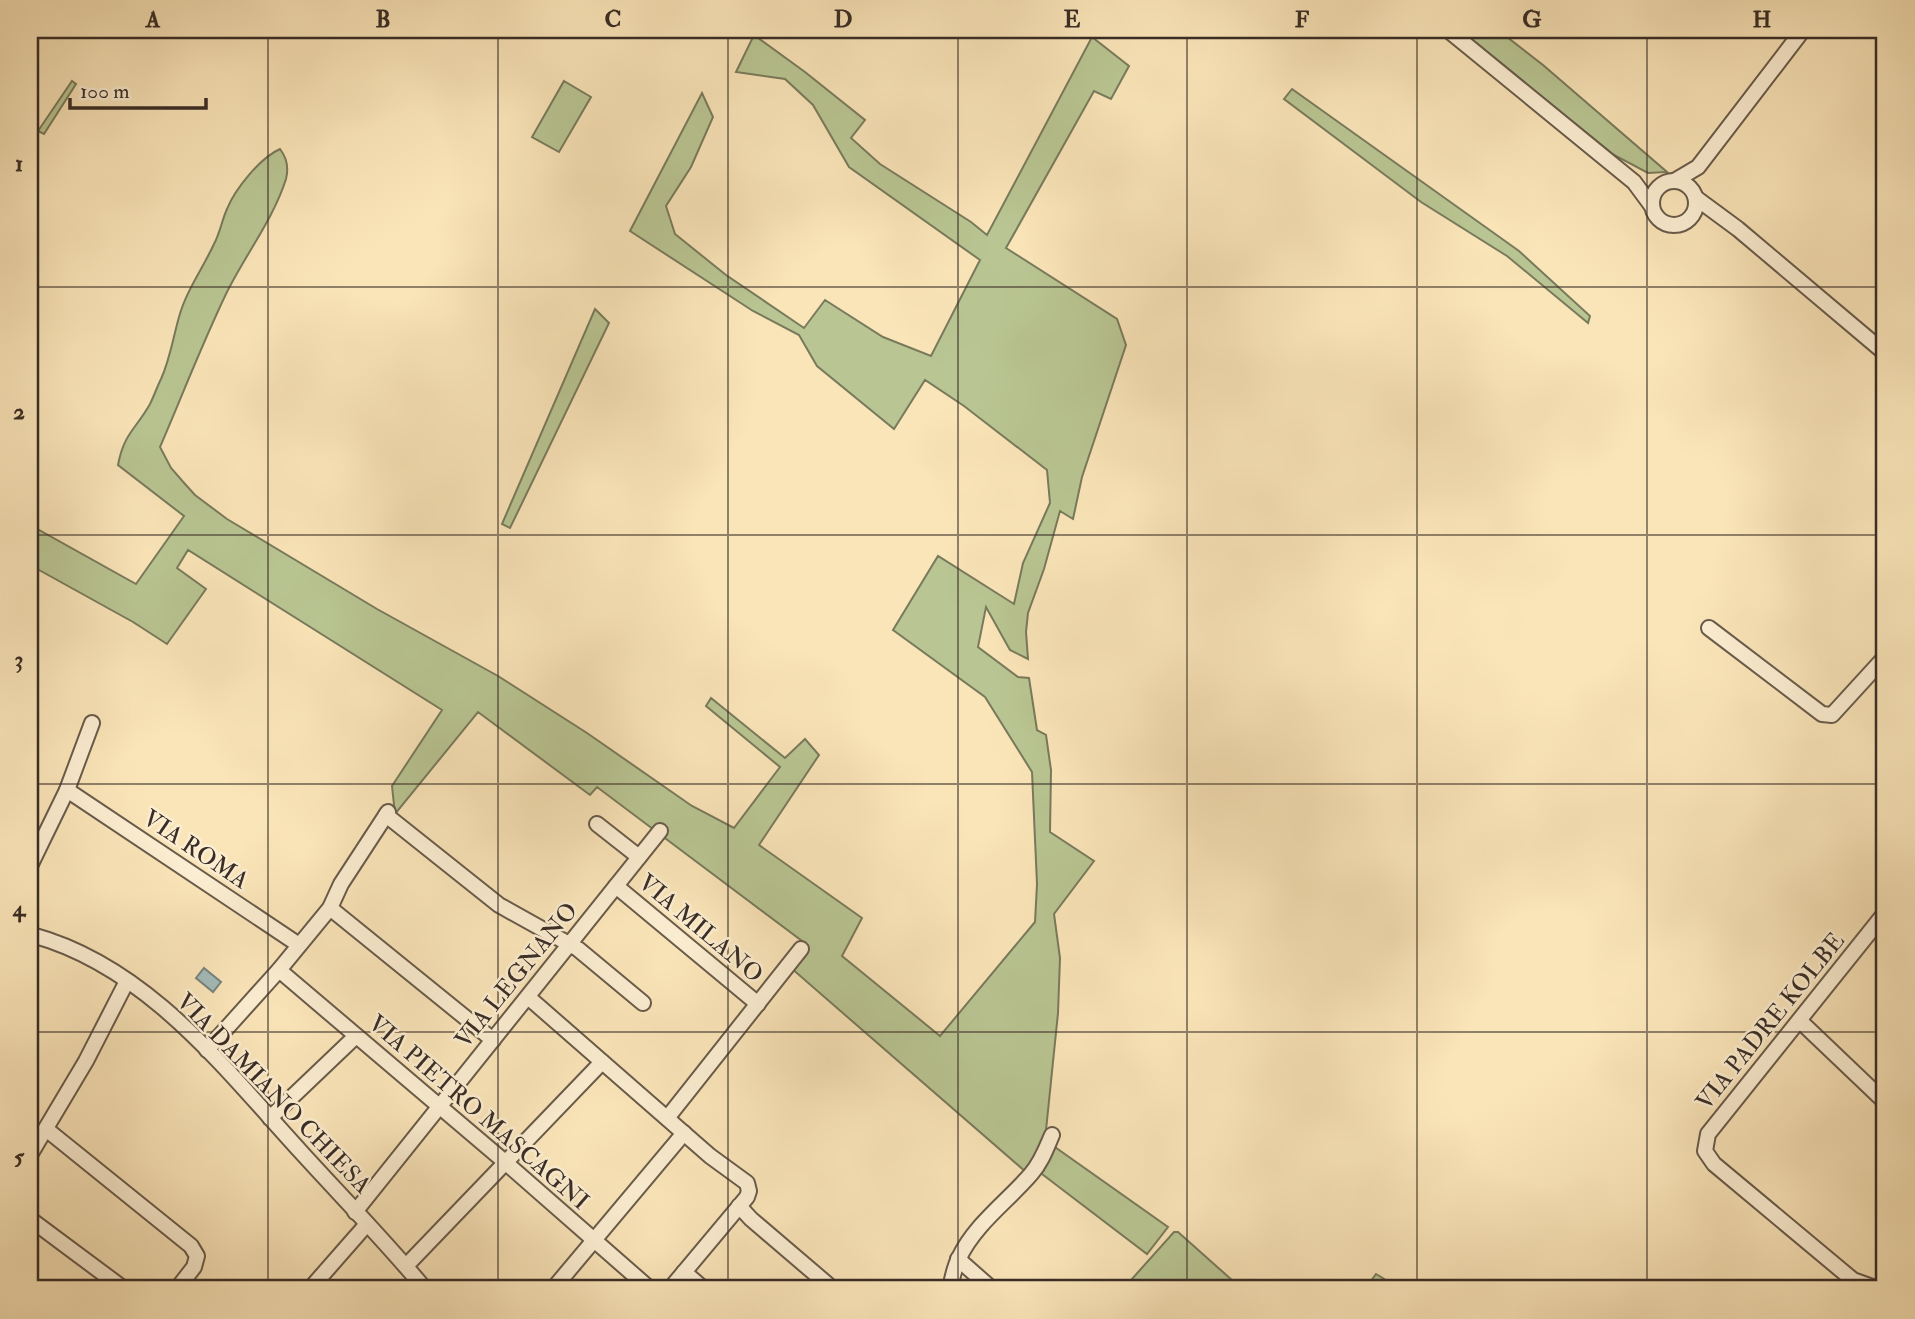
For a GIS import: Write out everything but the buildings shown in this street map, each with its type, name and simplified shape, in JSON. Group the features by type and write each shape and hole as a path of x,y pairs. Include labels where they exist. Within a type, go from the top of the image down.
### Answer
{"street":[{"path":"1448,30 1634,181 1656,216 1667,224 1708,219 1725,220"},
{"path":"1687,221 1695,211 1693,180 1698,167 1802,30"},
{"path":"1634,181 1660,185 1676,180 1698,167"},
{"path":"1676,180 1688,185 1694,194 1725,220 1883,348"},
{"path":"1651,205 1652,197 1660,185"},
{"path":"1709,628 1822,714 1832,715 1885,657"},
{"path":"30,866 67,790 92,723"},
{"name":"VIA ROMA","path":"67,790 299,946"},
{"path":"207,1050 330,908 341,884 387,814 499,905 578,949 643,1003"},
{"path":"597,824 639,857"},
{"name":"VIA LEGNANO","path":"355,1212 660,831"},
{"name":"VIA MILANO","path":"616,886 758,1004"},
{"path":"330,908 493,1040"},
{"name":"VIA PADRE KOLBE","path":"1878,1289 1853,1280 1714,1164 1705,1151 1708,1135 1885,913"},
{"name":"VIA DAMIANO CHIESA","path":"31,934 87,957 127,981 176,1019 425,1289"},
{"path":"668,1117 800,949"},
{"name":"VIA PIETRO MASCAGNI","path":"279,970 650,1289"},
{"path":"30,1156 86,1061 127,981"},
{"path":"528,997 684,1133 747,1184 750,1191 670,1289"},
{"path":"1800,1021 1885,1102"},
{"path":"270,1118 356,1036"},
{"path":"406,1266 602,1062"},
{"path":"46,1129 191,1245 197,1256 194,1267 177,1289"},
{"path":"553,1289 684,1133"},
{"path":"950,1289 958,1259 964,1249 983,1224 1032,1173 1052,1135"},
{"path":"739,1206 833,1289"},
{"path":"30,1219 124,1289"},
{"path":"310,1289 367,1224"},
{"path":"958,1259 992,1289"},
{"path":"684,1272 704,1289"}],"green space":[{"path":"1460,30 1498,30 1543,65 1667,172 1648,173 1614,155"},
{"path":"754,35 865,120 851,138 880,164 987,235 1092,37 1129,66 1111,99 1094,91 1006,248 1117,319 1126,345 1082,477 1073,519 1060,511 1028,613 1028,659 1010,650 986,607 978,647 1018,677 1029,678 1037,730 1046,735 1051,770 1050,832 1094,861 1054,914 1060,958 1058,1013 1045,1140 1168,1227 1147,1254 1038,1171 1027,1173 791,968 797,961 802,941 597,787 590,795 478,712 395,814 392,786 442,710 188,550 177,568 206,589 167,644 30,565 30,525 136,584 184,516 118,465 127,438 153,398 167,364 182,307 216,240 231,201 257,167 280,149 286,159 287,171 280,194 226,294 160,447 171,468 195,495 227,519 377,609 498,676 587,733 692,806 734,828 780,767 706,706 711,698 785,758 805,739 819,755 759,845 862,918 842,956 940,1036 1035,922 1037,884 1032,772 985,697 893,630 938,556 1014,604 1023,563 1050,503 1047,470 964,406 925,380 894,429 817,366 799,335 753,311 630,231 702,93 713,117 691,167 666,206 675,234 726,275 804,328 825,300 883,337 931,356 980,260 849,167 813,105 785,79 736,72"},
{"path":"72,81 76,84 44,134 38,131"},
{"path":"564,81 591,97 559,152 532,137"},
{"path":"1292,89 1519,251 1590,316 1588,323 1507,256 1421,202 1284,99"},
{"path":"595,309 609,323 510,528 502,524"},
{"path":"1174,1232 1178,1232 1242,1289 1123,1289"},
{"path":"1376,1274 1401,1289 1365,1289"}],"water":[{"path":"204,968 221,982 213,992 196,978"}]}
